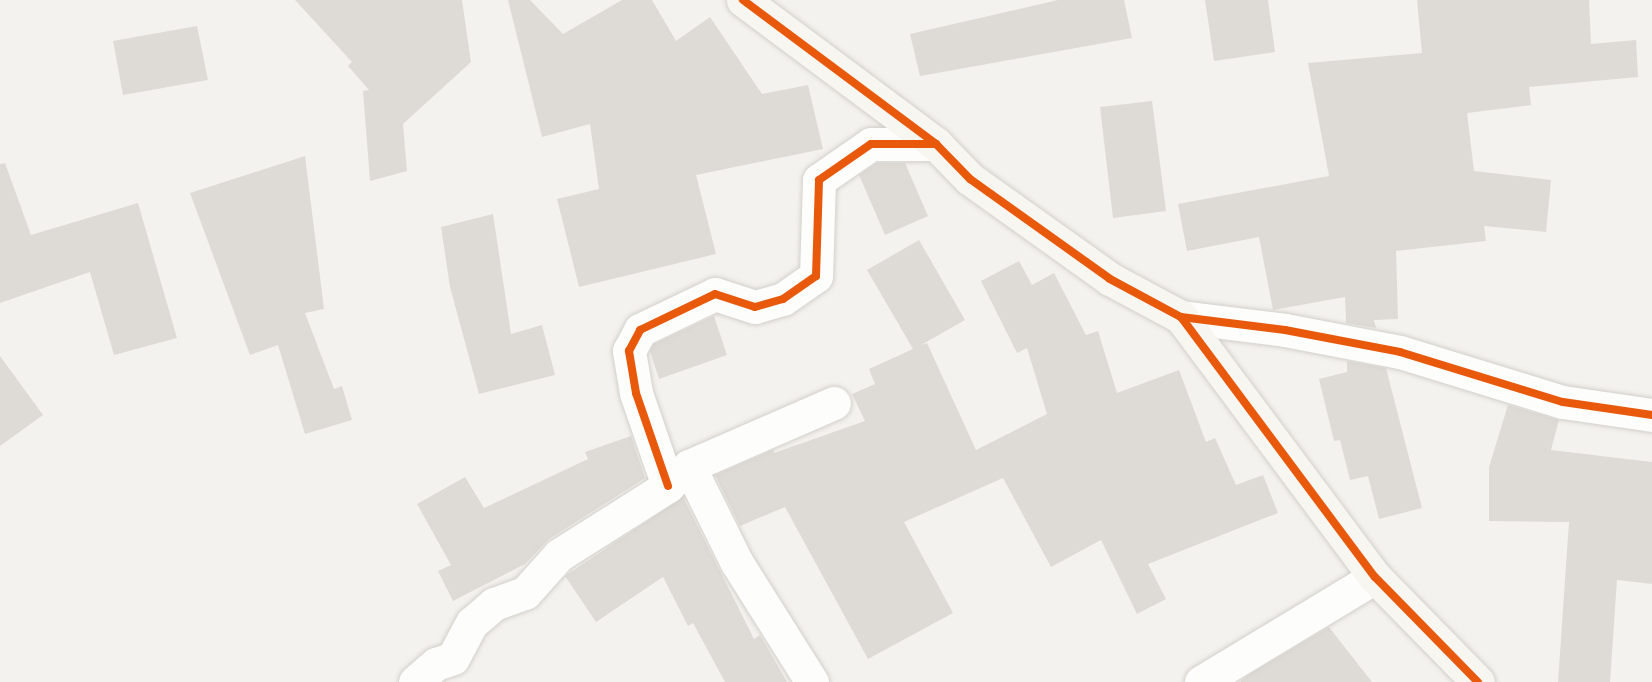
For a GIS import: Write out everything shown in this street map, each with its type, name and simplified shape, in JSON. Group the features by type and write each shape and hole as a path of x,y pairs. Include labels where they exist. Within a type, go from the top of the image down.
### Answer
{"street":[{"path":"743,0 936,144 970,179 1092,265 1181,318 1376,577 1478,682"},
{"path":"812,682 737,563 678,476 636,393 629,351 639,330 715,294 755,307 783,299 816,276 819,180 871,144 936,144"},
{"path":"1181,318 1285,330 1400,352 1563,402 1652,415"},
{"path":"415,682 436,664 453,658 472,623 494,604 525,593 559,555 678,476 834,403"},
{"path":"1201,682 1376,577"}],"building":[{"path":"295,0 462,0 471,62 403,124 407,171 370,181 363,91 369,90 348,66 352,62"},
{"path":"508,0 530,0 563,34 622,0 652,0 676,41 710,17 762,94 808,85 823,149 696,175 716,254 579,287 557,199 599,189 590,124 542,137"},
{"path":"1058,0 1124,0 1132,38 920,76 910,34"},
{"path":"1205,0 1268,0 1275,52 1214,61"},
{"path":"1417,0 1589,0 1591,44 1636,40 1638,77 1529,87 1531,105 1467,113 1474,171 1551,180 1546,232 1484,226 1486,241 1396,251 1398,319 1374,320 1376,328 1346,323 1345,297 1273,310 1259,237 1187,251 1178,204 1329,176 1308,63 1422,53"},
{"path":"197,26 208,80 123,95 113,41"},
{"path":"1152,101 1166,211 1113,218 1100,107"},
{"path":"305,156 324,309 305,313 334,389 342,386 352,420 305,434 278,345 250,355 190,193"},
{"path":"5,163 31,235 138,203 177,338 114,355 90,272 0,303 0,164"},
{"path":"877,163 905,163 928,216 885,235 859,175"},
{"path":"493,214 511,334 542,325 555,375 479,394 450,287 441,227"},
{"path":"919,240 965,320 921,345 927,343 976,450 1047,414 1027,348 1017,353 981,281 1019,261 1032,285 1054,273 1086,335 1098,331 1117,393 1179,370 1206,442 1215,438 1236,485 1263,475 1278,513 1148,564 1166,599 1137,614 1101,540 1051,567 1003,478 904,522 953,613 868,659 785,507 740,526 715,475 773,450 774,453 865,421 852,394 875,384 869,369 913,349 867,270"},
{"path":"714,316 727,355 659,379 650,351 654,344"},
{"path":"0,356 43,415 0,446"},
{"path":"1347,361 1386,368 1422,508 1379,519 1368,476 1350,480 1340,440 1334,441 1319,379 1347,372"},
{"path":"1508,405 1559,420 1551,450 1652,462 1652,584 1617,580 1610,682 1558,682 1569,522 1489,521 1489,467"},
{"path":"631,436 645,478 549,539 525,564 453,601 438,571 451,565 417,504 465,477 484,508 588,459 585,452"},
{"path":"683,497 754,639 760,635 787,682 725,682 693,623 688,626 663,577 596,622 565,576"},
{"path":"1329,627 1372,682 1240,682 1248,675"}],"cycle path":[{"path":"743,0 936,144 970,179 1110,279 1181,317 1375,577 1478,682"},
{"path":"668,486 636,393 629,351 640,330 715,294 755,307 783,299 816,276 819,180 871,144 936,144"},
{"path":"1181,317 1285,330 1400,352 1563,402 1652,415"}]}
